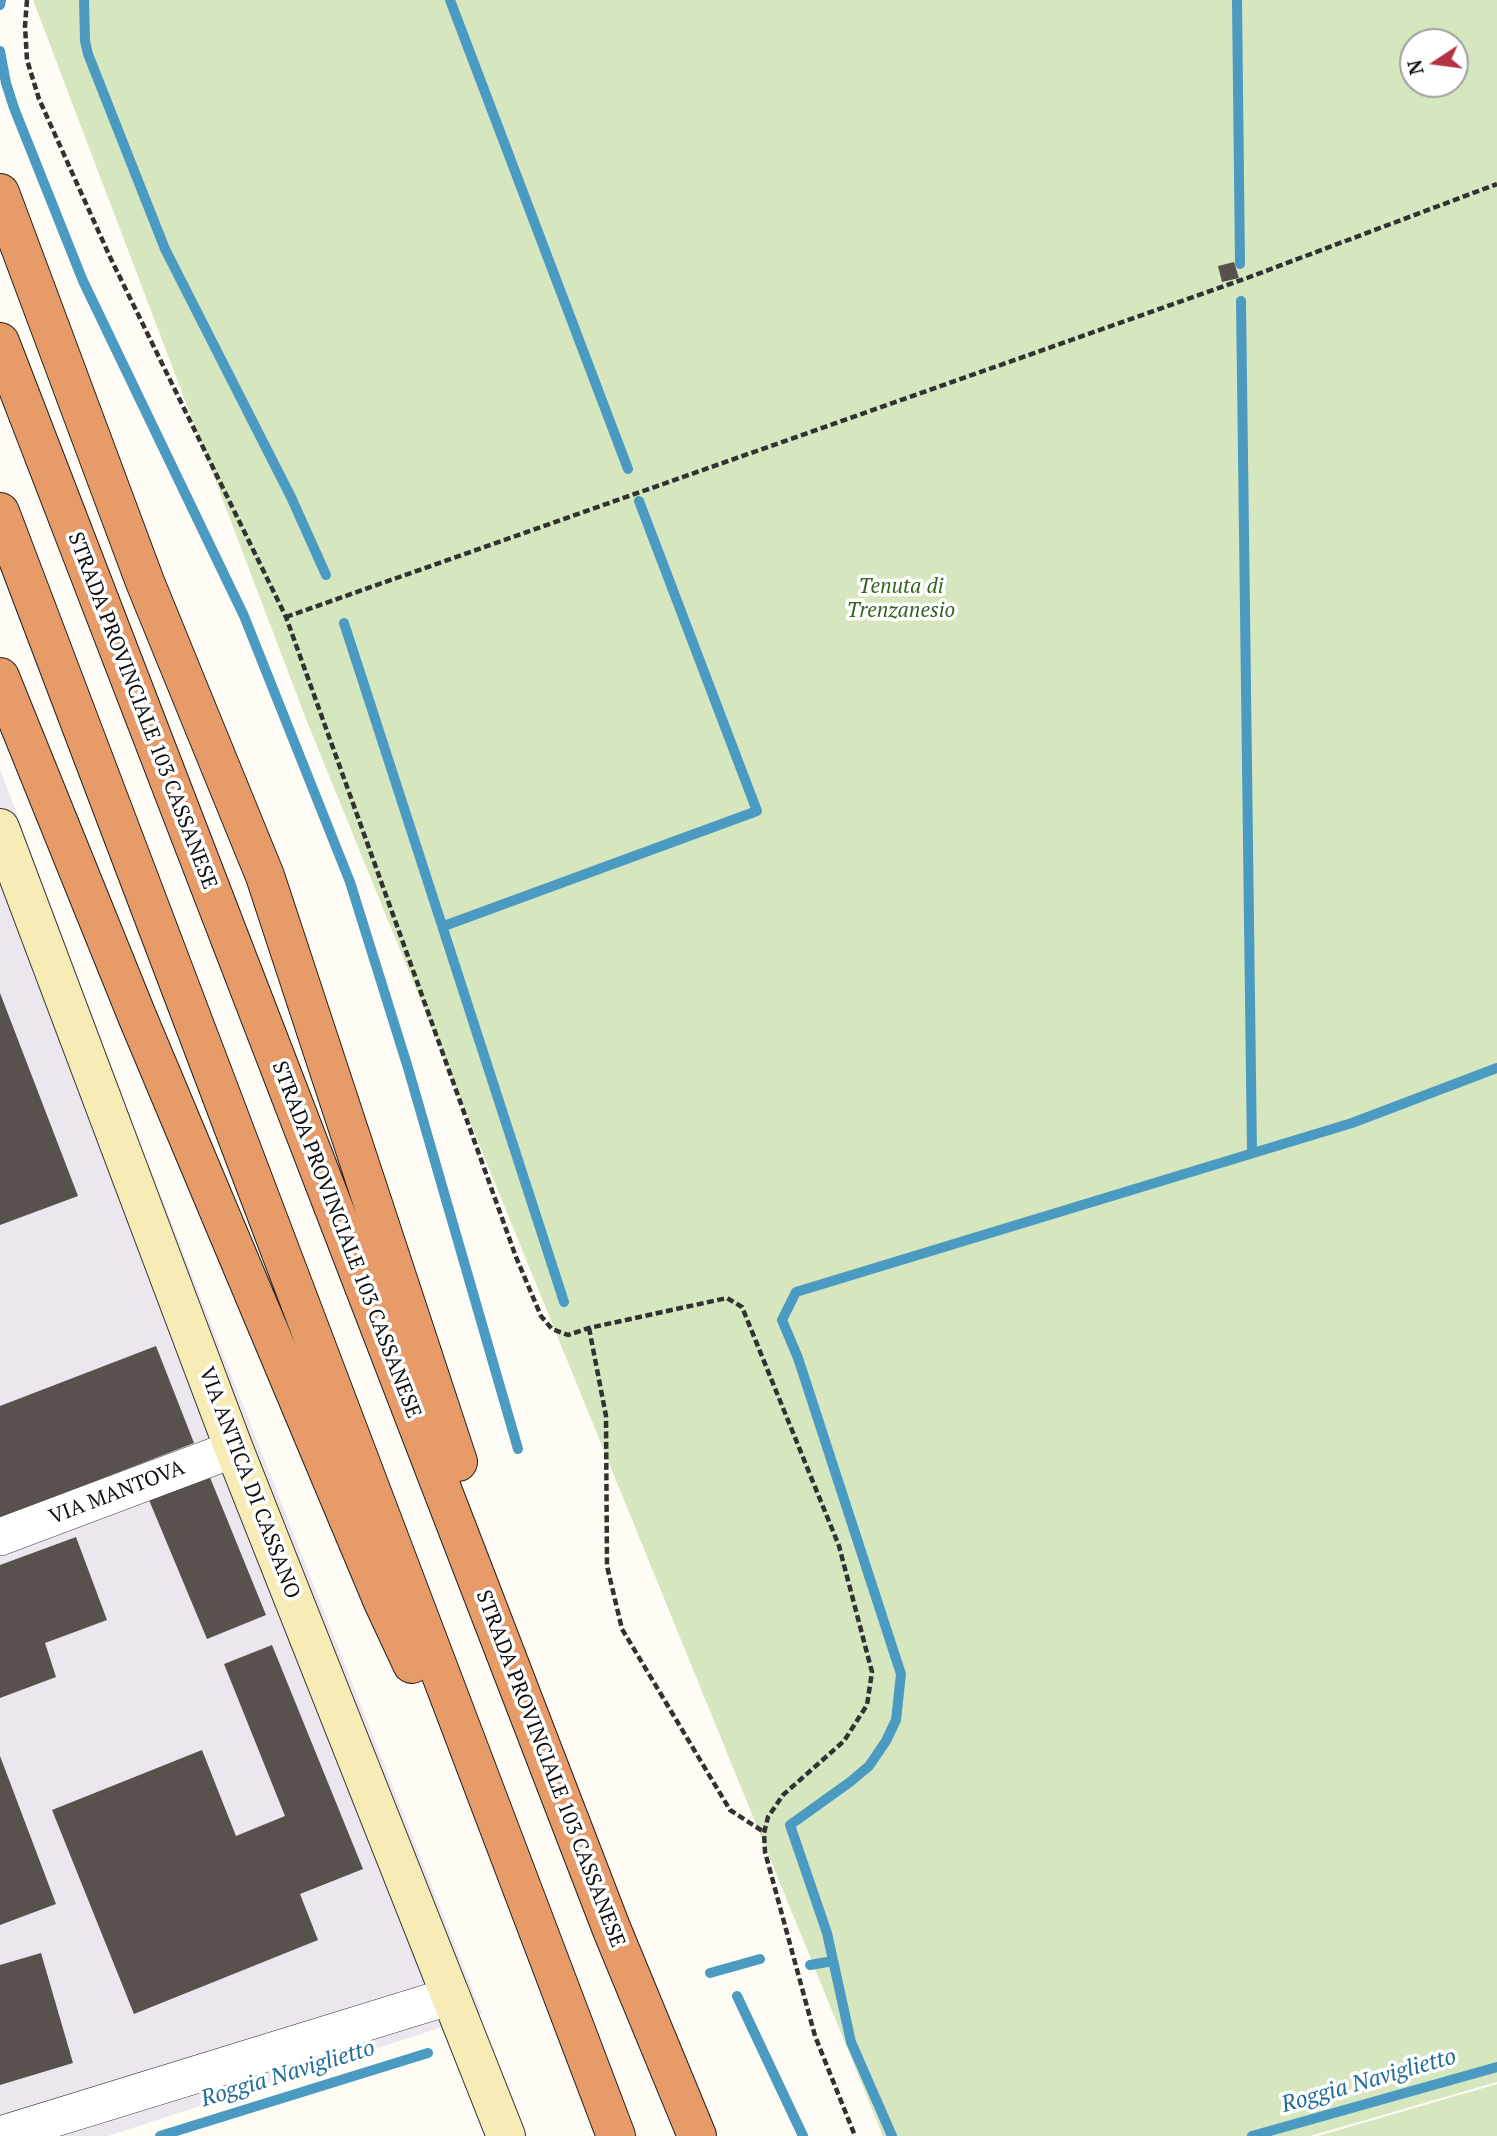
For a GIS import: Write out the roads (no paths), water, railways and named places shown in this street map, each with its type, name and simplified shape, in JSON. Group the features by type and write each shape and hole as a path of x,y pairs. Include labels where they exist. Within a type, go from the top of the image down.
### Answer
{"highway":[{"path":"0,193 145,582 265,876 612,1930"},
{"name":"STRADA PROVINCIALE 103 CASSANESE","path":"0,342 612,1930 697,2136"},
{"path":"0,512 616,2136"},
{"path":"0,677 142,1028 383,1602 539,1935"}],"main road":[{"name":"VIA ANTICA DI CASSANO","path":"0,828 9,881 506,2136"}],"street":[{"name":"VIA MANTOVA","path":"0,1537 234,1448"},
{"path":"0,2135 451,1996"}],"waterway":[{"path":"0,5 1,0"},
{"path":"84,0 88,54 165,249 291,497 326,575"},
{"path":"450,0 628,469"},
{"path":"1237,0 1240,264"},
{"path":"0,51 14,108 83,281 244,616 350,882 408,1068 518,1449"},
{"path":"1241,301 1252,1153"},
{"path":"444,926 757,811 639,501"},
{"path":"344,623 564,1302"},
{"path":"892,2136 851,2042 827,1933 790,1825 869,1766 896,1720 901,1674 798,1358 782,1320 796,1292 1352,1123 1497,1068"},
{"name":"Roggia Naviglietto","path":"710,1973 760,1959"},
{"name":"Roggia Naviglietto","path":"810,1965 833,1961"},
{"path":"737,1996 803,2136"},
{"name":"Roggia Naviglietto","path":"160,2136 428,2053"},
{"name":"Roggia Naviglietto","path":"1252,2136 1497,2067"}],"park label":[{"name":"Tenuta di Trenzanesio","path":"901,599"}]}
